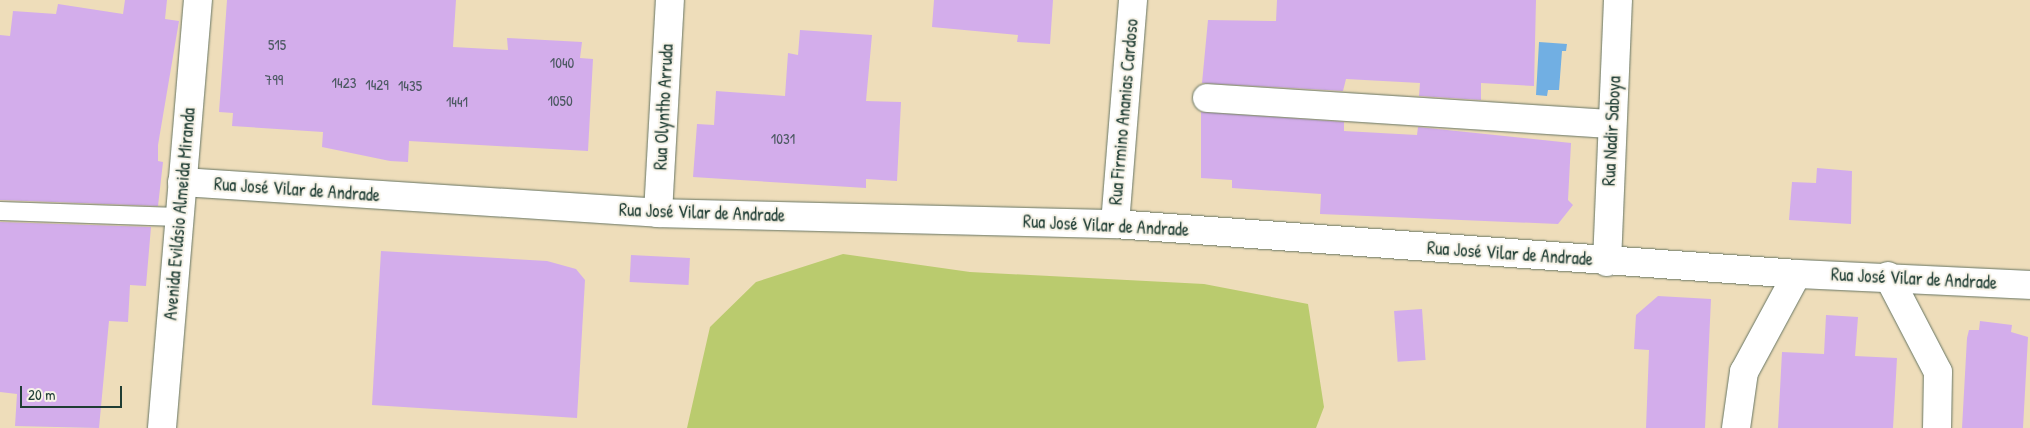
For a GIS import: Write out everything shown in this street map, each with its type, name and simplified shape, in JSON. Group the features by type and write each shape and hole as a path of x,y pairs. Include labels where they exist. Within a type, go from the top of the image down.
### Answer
{"street":[{"name":"Avenida Evilásio Almeida Miranda","path":"162,428 198,0"},
{"name":"Rua Olyntho Arruda","path":"658,213 670,0"},
{"name":"Rua Firmino Ananias Cardoso","path":"1114,224 1133,0"},
{"name":"Rua Nadir Saboya","path":"1607,262 1611,124 1618,0"},
{"path":"1207,98 1611,124"},
{"name":"Rua José Vilar de Andrade","path":"182,182 658,213 1114,224 1607,262 1797,274 1888,276 2030,285"},
{"path":"1736,428 1744,372 1797,274"},
{"path":"1888,276 1938,372 1937,428"}],"lane":[{"path":"0,211 179,217"}],"green space":[{"path":"843,254 970,272 1204,284 1308,304 1324,407 1316,428 687,428 710,327 756,282"}],"water":[{"path":"1539,42 1567,44 1566,51 1562,51 1559,90 1548,90 1547,96 1536,95"}],"building":[{"path":"125,0 167,0 165,19 179,21 158,145 158,161 163,162 158,206 0,200 0,35 10,36 13,11 56,14 58,4 123,14"},
{"path":"227,0 456,0 453,47 508,50 507,38 582,42 580,58 593,59 588,151 409,141 408,162 390,161 322,147 323,132 232,126 233,113 219,112"},
{"path":"934,0 1053,0 1050,44 1017,42 1018,35 932,27"},
{"path":"1277,0 1536,0 1534,86 1481,83 1481,100 1419,96 1420,83 1346,79 1343,91 1202,83 1208,20 1276,21"},
{"path":"800,30 872,35 866,101 901,102 897,181 866,179 866,188 693,177 697,124 714,125 716,91 785,96 788,53 798,55"},
{"path":"1201,112 1344,122 1344,131 1417,135 1418,127 1571,143 1568,200 1573,205 1558,224 1320,214 1321,194 1232,188 1232,180 1201,178"},
{"path":"1817,168 1852,171 1851,224 1789,220 1792,182 1816,183"},
{"path":"0,222 151,227 146,286 130,285 128,322 109,321 99,428 15,426 17,394 0,392"},
{"path":"381,251 547,261 576,269 585,280 577,418 372,405"},
{"path":"631,255 690,258 689,285 630,282"},
{"path":"1658,296 1711,299 1705,428 1646,428 1649,350 1634,349 1636,315"},
{"path":"1422,309 1426,360 1398,362 1394,311"},
{"path":"1826,315 1858,317 1855,356 1897,358 1893,428 1778,428 1782,352 1824,354"},
{"path":"1980,321 2012,325 2011,332 2028,337 2023,428 1962,428 1967,338 1969,330 1979,330"}]}
